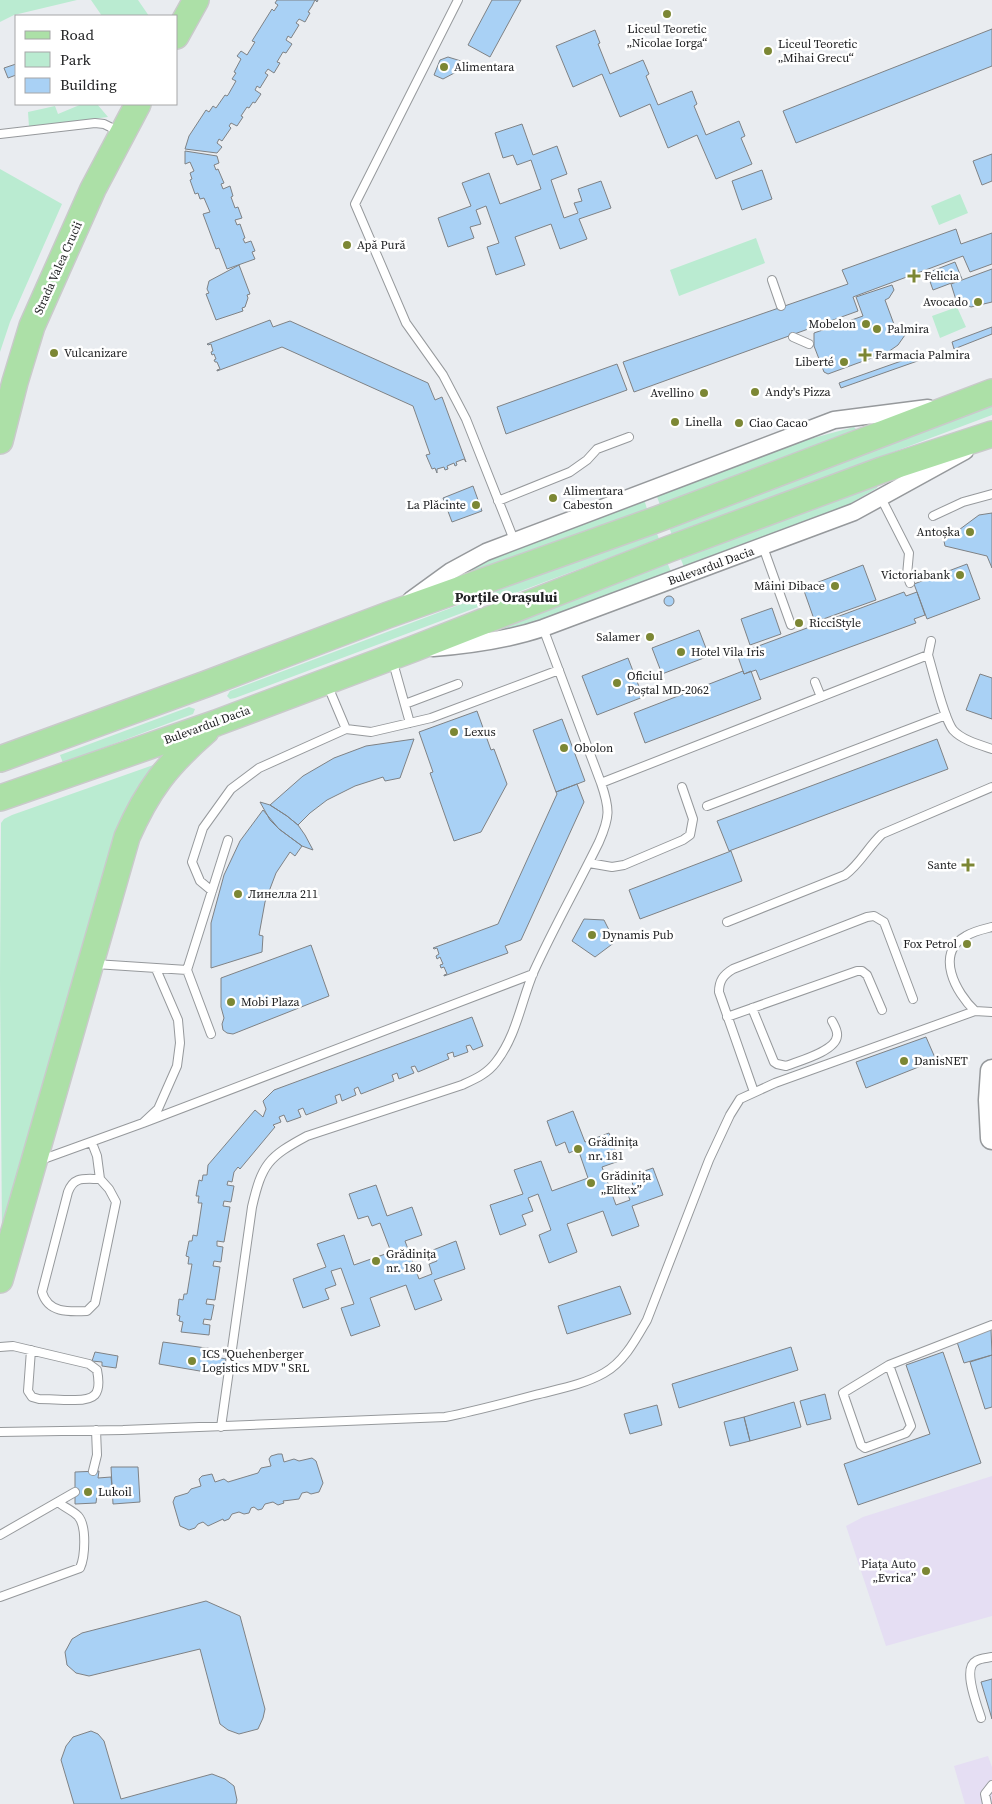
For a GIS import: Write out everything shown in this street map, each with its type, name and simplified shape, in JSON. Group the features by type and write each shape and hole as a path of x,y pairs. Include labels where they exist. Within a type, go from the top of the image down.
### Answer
{"main road":[{"path":"178,32 196,0"},
{"name":"Strada Valea Crucii","path":"0,441 14,382 32,326 92,189 137,105"},
{"path":"0,759 388,615 658,519 992,392"},
{"name":"Bulevardul Dacia","path":"0,798 216,723 403,654 678,545 882,470 992,434"},
{"path":"0,1280 127,837 138,812 169,765 216,723 206,684"},
{"path":"992,1071 990,1100 992,1138"}],"street":[{"path":"388,615 451,572 486,552 834,420 960,403"},
{"name":"Bulevardul Dacia","path":"403,654 516,637 762,547 854,512 944,464 992,434"}],"lane":[{"path":"458,0 355,204 406,322 443,375 466,419 514,540"},
{"path":"0,134 95,123 104,124 122,133"},
{"path":"772,280 781,306"},
{"path":"793,337 809,344"},
{"path":"498,501 570,472 587,460 597,449 628,437"},
{"path":"933,516 963,502 992,494"},
{"path":"881,498 909,553 907,575 910,583"},
{"path":"762,547 791,624"},
{"path":"221,1426 252,1207 259,1178 266,1166 285,1148 307,1136 462,1085 483,1075 496,1062 516,1025 533,974 589,863 608,820 607,800 602,783 543,628"},
{"path":"931,641 928,655 946,715 954,730 977,744 992,749"},
{"path":"403,654 404,704 410,723"},
{"path":"602,783 928,655"},
{"path":"212,891 200,880 192,862 203,828 231,789 259,768 346,729 371,732 431,718 560,670"},
{"path":"326,682 346,729"},
{"path":"815,682 821,697"},
{"path":"404,704 458,684"},
{"path":"707,806 946,715"},
{"path":"727,922 845,876 855,868 873,842 882,834 992,786"},
{"path":"589,863 612,867 624,865 683,840 690,835 693,819 682,787"},
{"path":"211,1034 188,970 228,840"},
{"path":"754,1092 719,992 719,984 726,973 867,917 874,916 884,922 913,999"},
{"path":"975,1011 966,1003 955,986 950,961 952,950 965,936 992,927"},
{"path":"90,964 188,970"},
{"path":"143,1123 158,1109 165,1095 177,1066 180,1043 178,1020 156,969"},
{"path":"727,1017 857,971 867,975 882,1010"},
{"path":"34,1163 92,1143 533,974"},
{"path":"752,1008 774,1062 781,1066 786,1066 831,1046 838,1033 832,1021"},
{"path":"0,1432 445,1417 577,1384 605,1373 622,1358 647,1320 709,1160 730,1114 740,1099 754,1092 975,1011 992,1012"},
{"path":"92,1143 97,1156 100,1179 109,1189 116,1202 95,1303 87,1311 73,1312 51,1308 45,1302 42,1292 71,1184 77,1180 100,1179"},
{"path":"889,1365 912,1426 906,1434 865,1448 861,1445 843,1393 889,1365 992,1325"},
{"path":"0,1348 13,1346 31,1350 89,1364 98,1370 99,1382 97,1392 92,1398 83,1401 38,1399 32,1396 28,1392 31,1350"},
{"path":"93,1471 97,1455 96,1430"},
{"path":"0,1535 75,1492"},
{"path":"0,1597 80,1568 83,1561 84,1525 78,1516 58,1502"},
{"path":"981,1718 968,1673 970,1665 976,1660 992,1657"},
{"path":"986,1804 985,1794 992,1785"}],"shaded area":[{"name":"Piața Auto „Evrica”","path":"992,1476 992,1616 886,1646 846,1526 863,1517"},
{"path":"988,1756 992,1767 992,1804 965,1804 954,1766"}],"green space":[{"path":"0,0 77,0 14,15 0,22"},
{"path":"91,0 138,0 148,15 101,15"},
{"path":"80,105 98,105 108,117 29,127 28,112 55,106 58,114"},
{"path":"0,169 62,204 10,322 0,352"},
{"path":"960,194 968,213 939,225 931,206"},
{"path":"756,238 765,263 679,296 670,270"},
{"path":"957,307 966,327 940,338 932,316"},
{"path":"992,406 992,415 672,535 669,527"},
{"path":"854,427 856,429 855,432 660,505 656,494 802,441"},
{"path":"878,485 877,488 846,506 684,567 680,557"},
{"path":"644,499 647,509 473,574 464,575 512,549"},
{"path":"656,531 659,539 235,698 230,699 227,696 230,691"},
{"path":"667,562 671,572 539,621 492,632"},
{"path":"189,707 195,709 193,714 63,763 60,755"},
{"path":"159,763 2,1234 1,823 12,815"}],"building":[{"path":"277,0 315,0 305,22 299,19 296,23 299,25 291,38 288,36 286,40 292,44 286,53 283,52 277,62 280,63 274,73 268,69 265,73 268,75 260,88 257,86 255,90 261,94 255,103 253,102 249,108 247,107 237,126 231,123 229,126 231,128 222,141 219,139 217,143 222,147 217,153 185,149 189,136 206,110 209,112 213,106 216,108 225,95 228,95 236,81 232,79 241,59 237,56 241,51 247,55 255,42 252,41 272,9 274,11 278,5 275,3"},
{"path":"492,0 521,0 490,57 468,45"},
{"path":"992,29 992,66 796,143 783,111"},
{"path":"595,30 600,43 598,44 610,74 643,60 649,74 646,76 658,105 692,91 697,104 694,106 706,135 739,121 745,136 741,138 752,164 716,179 697,135 668,148 650,104 620,117 602,74 573,87 556,46"},
{"path":"448,57 461,61 458,71 443,79 434,75 440,60"},
{"path":"15,64 15,75 8,78 4,68"},
{"path":"522,124 533,155 557,146 567,174 551,180 564,218 578,213 574,203 582,201 578,189 601,181 611,208 579,219 587,239 560,249 551,224 515,237 525,265 496,275 487,247 499,243 486,206 476,210 481,224 470,227 474,238 448,247 438,218 471,206 462,183 489,173 500,204 541,189 531,160 517,165 513,155 503,158 495,133"},
{"path":"185,151 217,156 219,163 214,165 216,170 218,169 224,183 221,184 223,189 230,186 235,208 238,207 242,218 235,220 237,225 240,224 245,243 251,241 255,251 252,252 255,259 227,269 219,248 216,249 203,214 210,212 204,198 200,199 198,193 195,194 190,180 192,179 190,173 194,171 190,162 185,164"},
{"path":"992,154 992,181 982,185 973,161"},
{"path":"762,170 772,199 742,210 732,181"},
{"path":"956,229 961,244 992,233 992,264 970,272 963,256 853,297 858,311 634,392 623,362 848,284 842,270"},
{"path":"955,262 962,279 933,290 927,273"},
{"path":"239,265 250,294 247,295 245,307 242,308 243,311 216,320 206,294 209,293 207,289 209,281"},
{"path":"992,269 992,302 971,307 956,300 951,284"},
{"path":"892,285 894,290 889,298 885,300 895,327 905,332 898,345 888,352 828,374 824,372 814,346 814,333 863,316 856,297"},
{"path":"270,320 273,327 290,321 428,383 435,400 442,397 466,462 464,459 456,462 457,465 455,466 454,463 447,466 448,469 445,470 444,467 437,469 437,473 435,468 432,469 426,455 430,454 413,406 282,347 217,371 220,369 214,360 216,359 214,354 212,355 211,344 207,344"},
{"path":"992,327 992,334 954,349 952,342"},
{"path":"924,353 926,358 841,388 839,383"},
{"path":"617,364 627,390 506,434 497,407"},
{"path":"473,486 482,511 452,522 443,498"},
{"path":"992,513 992,568 987,556 945,546 944,541 979,515"},
{"path":"967,564 980,599 927,619 914,584"},
{"path":"863,565 876,600 815,622 803,588"},
{"path":"904,592 906,596 917,592 925,615 914,619 916,623 760,680 756,670 744,674 737,654"},
{"path":"669,596 674,601 669,606 664,601"},
{"path":"772,608 781,634 750,645 741,619"},
{"name":"Hotel Vila Iris","path":"699,630 709,656 662,674 652,648"},
{"path":"628,658 643,697 597,715 582,676"},
{"path":"743,671 744,674 751,671 761,699 645,743 634,713"},
{"path":"980,674 992,678 992,719 966,710"},
{"path":"477,711 491,750 494,749 507,784 481,832 454,841 430,773 433,772 419,732"},
{"path":"562,719 585,781 556,792 533,730"},
{"path":"414,739 400,778 385,781 383,777 355,786 327,800 298,825 270,805 303,776 334,758 366,746"},
{"path":"937,739 948,769 729,851 717,821"},
{"path":"577,784 584,802 521,940 505,946 508,953 444,976 447,974 444,967 441,968 440,965 443,964 440,957 437,959 436,956 439,954 437,948 433,948 498,924 557,794 556,792"},
{"path":"260,802 270,805 298,825 313,850 302,846 279,829 270,820"},
{"path":"263,810 279,829 302,846 295,856 290,852 276,873 265,902 259,935 263,936 262,952 211,968 211,923 224,875 240,841"},
{"path":"731,851 742,881 640,919 629,890"},
{"path":"584,919 604,920 615,942 595,957 572,941"},
{"path":"311,945 329,996 233,1034 223,1030 221,978"},
{"path":"472,1017 483,1046 473,1050 470,1045 466,1046 468,1052 454,1057 453,1052 447,1054 449,1059 418,1072 415,1066 411,1067 414,1073 399,1079 397,1073 392,1075 394,1081 361,1094 358,1087 354,1089 356,1095 342,1101 340,1094 335,1096 337,1103 306,1115 303,1108 298,1110 301,1117 287,1122 284,1115 279,1117 281,1122 273,1125 275,1127 240,1169 238,1167 234,1172 232,1182 228,1181 227,1185 234,1186 231,1202 224,1201 223,1206 230,1207 224,1242 217,1241 217,1246 223,1247 221,1262 214,1261 213,1266 220,1267 215,1300 207,1299 206,1304 214,1305 211,1320 204,1319 203,1324 210,1325 209,1335 181,1332 183,1322 179,1321 180,1316 177,1315 179,1299 183,1300 184,1294 187,1294 192,1264 188,1264 189,1257 186,1256 189,1241 192,1241 193,1235 197,1236 202,1203 198,1203 199,1196 196,1196 199,1180 202,1181 203,1175 207,1175 208,1165 255,1110 263,1117 266,1109 263,1101 274,1090"},
{"path":"926,1037 936,1060 866,1088 856,1062"},
{"name":"Grădinița „Elitex”","path":"573,1111 585,1142 609,1133 619,1161 602,1167 616,1205 630,1200 626,1190 634,1188 630,1176 653,1168 663,1195 632,1206 639,1226 612,1236 603,1211 567,1224 577,1252 549,1263 539,1235 551,1230 538,1194 528,1198 533,1211 522,1215 526,1225 500,1235 490,1205 523,1194 514,1170 541,1161 552,1191 588,1178 578,1149 569,1153 565,1142 556,1146 547,1121"},
{"path":"376,1185 387,1216 412,1207 422,1235 405,1241 419,1279 432,1274 429,1264 437,1261 433,1250 456,1241 465,1269 434,1280 442,1300 415,1310 406,1285 370,1298 380,1326 351,1336 341,1308 354,1304 341,1268 331,1271 336,1285 325,1289 329,1299 303,1308 293,1279 326,1267 317,1244 344,1235 354,1265 391,1252 380,1223 372,1226 368,1216 358,1219 349,1194"},
{"path":"620,1286 631,1314 567,1334 558,1306"},
{"path":"991,1329 992,1355 964,1363 956,1339"},
{"name":"ICS \"Quehenberger Logistics MDV \" SRL","path":"163,1342 213,1349 212,1356 226,1359 223,1375 159,1364"},
{"path":"791,1347 798,1370 679,1408 672,1384"},
{"path":"95,1352 118,1356 116,1368 102,1366 102,1362 92,1361"},
{"path":"943,1352 981,1463 858,1505 844,1464 930,1434 906,1365"},
{"path":"992,1355 992,1407 985,1409 970,1362"},
{"path":"825,1394 831,1419 807,1425 800,1401"},
{"path":"794,1402 801,1427 750,1441 744,1417"},
{"path":"657,1405 662,1425 630,1434 624,1414"},
{"path":"744,1417 750,1441 730,1446 724,1422"},
{"path":"282,1454 284,1462 294,1459 299,1461 312,1458 316,1461 323,1483 319,1492 311,1494 307,1492 302,1493 299,1499 283,1501 284,1503 278,1505 273,1502 265,1504 262,1509 258,1510 254,1507 251,1508 249,1513 239,1512 232,1514 229,1519 224,1521 223,1519 208,1526 203,1522 189,1530 180,1526 173,1502 175,1497 201,1486 199,1479 202,1476 212,1474 215,1482 224,1479 228,1482 258,1473 261,1468 271,1466 269,1459 271,1456"},
{"path":"111,1467 138,1467 140,1502 113,1504"},
{"path":"99,1471 98,1478 111,1477 113,1495 97,1495 96,1503 75,1504 75,1472"},
{"path":"206,1601 240,1616 265,1709 258,1729 239,1734 228,1730 220,1724 200,1649 89,1676 76,1673 67,1665 65,1652 72,1639 82,1633"},
{"path":"992,1679 992,1719 981,1682"},
{"path":"91,1731 98,1734 104,1741 121,1799 212,1774 225,1779 234,1786 236,1804 74,1804 61,1760 66,1746 73,1737"}],"place":[{"name":"Liceul Teoretic „Nicolae Iorga“","path":"667,14"},
{"name":"Liceul Teoretic „Mihai Grecu“","path":"768,51"},
{"name":"Alimentara","path":"444,67"},
{"name":"Apă Pură","path":"347,245"},
{"name":"Felicia","path":"914,276"},
{"name":"Avocado","path":"978,302"},
{"name":"Mobelon","path":"866,324"},
{"name":"Palmira","path":"877,329"},
{"name":"Vulcanizare","path":"54,353"},
{"name":"Farmacia Palmira","path":"865,355"},
{"name":"Liberté","path":"844,362"},
{"name":"Andy's Pizza","path":"755,392"},
{"name":"Avellino","path":"704,393"},
{"name":"Linella","path":"675,422"},
{"name":"Ciao Cacao","path":"739,423"},
{"name":"Alimentara Cabeston","path":"553,498"},
{"name":"La Plăcinte","path":"476,505"},
{"name":"Antoșka","path":"970,532"},
{"name":"Victoriabank","path":"960,575"},
{"name":"Mâini Dibace","path":"835,586"},
{"name":"RicciStyle","path":"799,623"},
{"name":"Salamer","path":"650,637"},
{"name":"Hotel Vila Iris","path":"681,652"},
{"name":"Oficiul Poștal MD-2062","path":"617,683"},
{"name":"Lexus","path":"454,732"},
{"name":"Obolon","path":"564,748"},
{"name":"Sante","path":"968,865"},
{"name":"Линелла 211","path":"238,894"},
{"name":"Dynamis Pub","path":"592,935"},
{"name":"Fox Petrol","path":"967,944"},
{"name":"Mobi Plaza","path":"231,1002"},
{"name":"DanisNET","path":"904,1061"},
{"name":"Grădinița nr. 181","path":"578,1149"},
{"name":"Grădinița „Elitex”","path":"591,1183"},
{"name":"Grădinița nr. 180","path":"376,1261"},
{"name":"ICS \"Quehenberger Logistics MDV \" SRL","path":"192,1361"},
{"name":"Lukoil","path":"88,1492"},
{"name":"Piața Auto „Evrica”","path":"926,1571"}],"district":[{"name":"Porțile Orașului","path":"506,597"}]}
